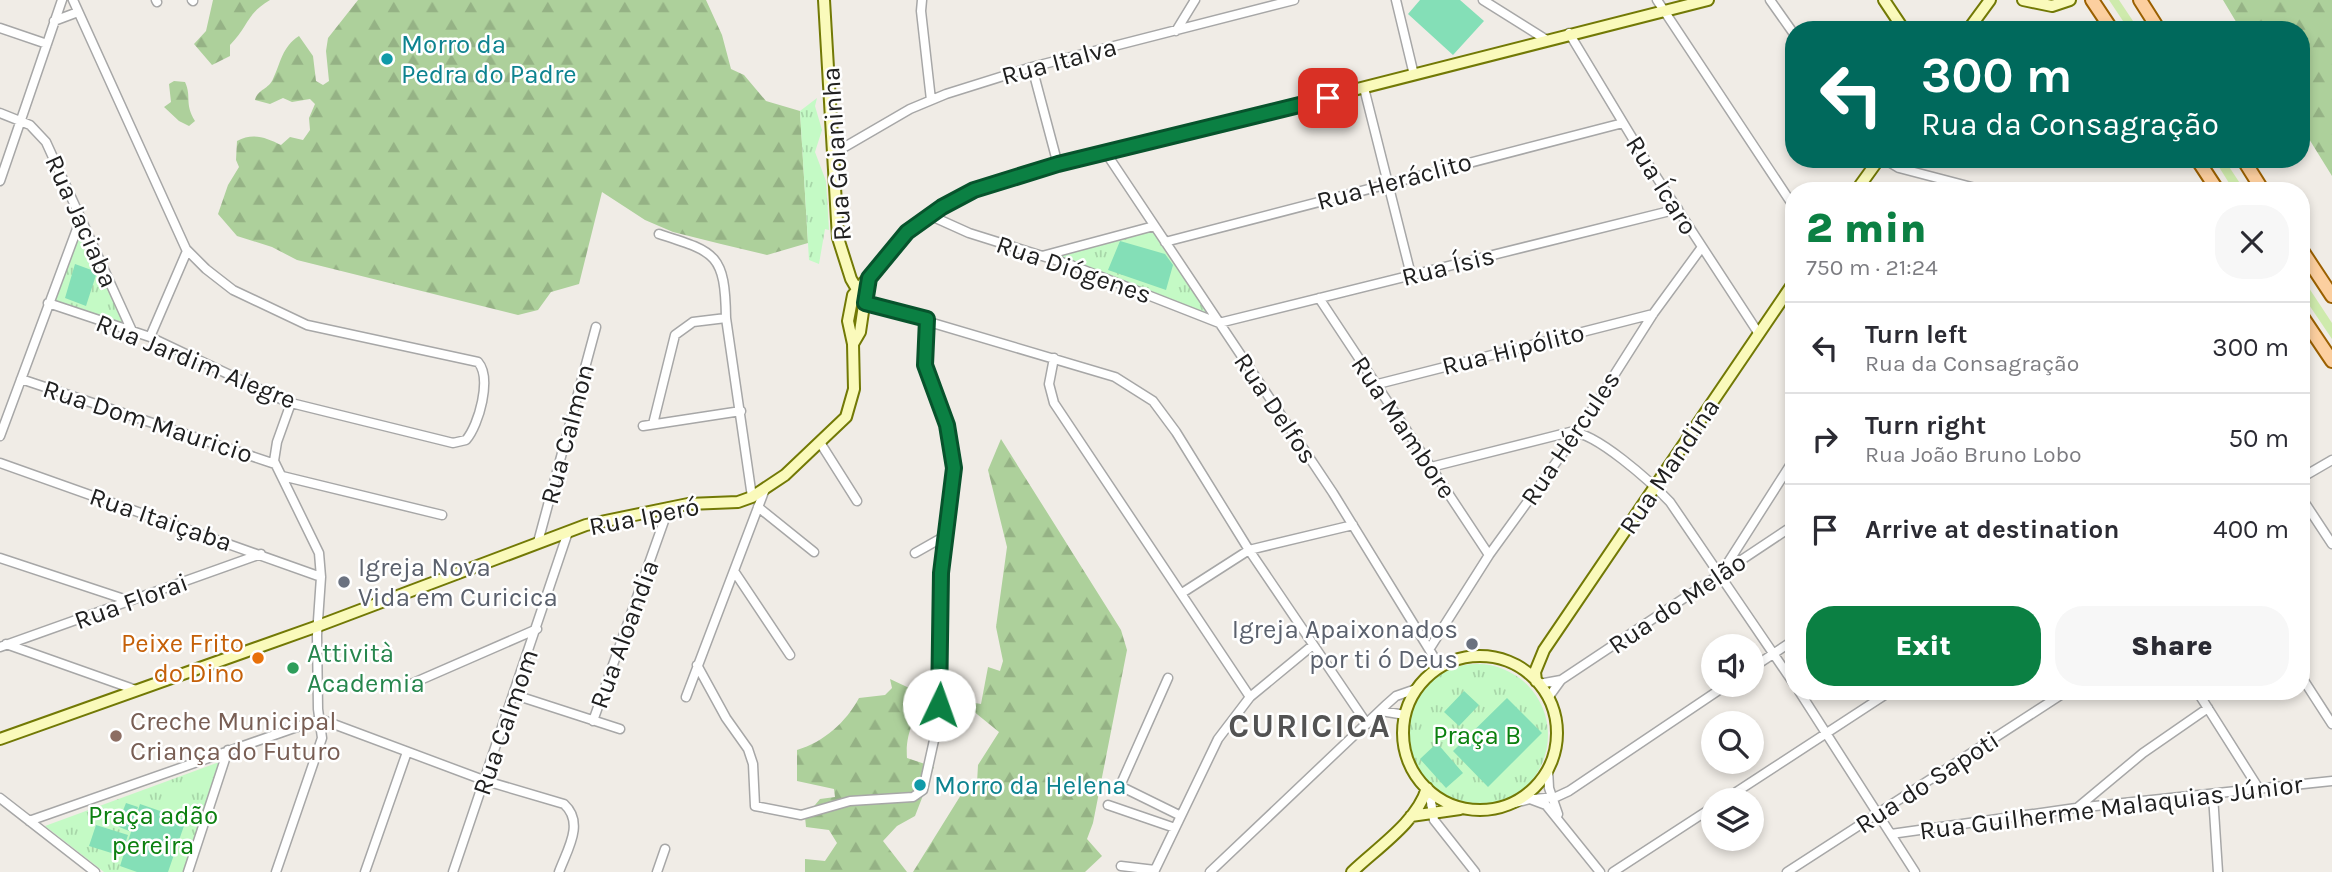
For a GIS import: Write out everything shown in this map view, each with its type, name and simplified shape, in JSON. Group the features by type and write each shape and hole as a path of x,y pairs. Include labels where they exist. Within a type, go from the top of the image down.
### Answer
{"main road":[{"path":"2092,0 2106,21"},
{"path":"2140,0 2154,21"},
{"path":"2310,263 2332,296"},
{"path":"2310,328 2332,360"}],"street":[{"path":"0,181 62,0"},
{"path":"73,0 187,251 150,337"},
{"name":"Rua Goianinha","path":"824,0 836,152 838,238 856,290 865,303"},
{"path":"922,0 931,100"},
{"path":"1176,31 1195,0"},
{"name":"Rua Italva","path":"836,152 931,100 1032,67 1294,0"},
{"path":"1396,0 1415,75"},
{"path":"1483,0 1545,39"},
{"path":"1657,0 1785,193"},
{"path":"853,344 848,321 856,290 907,232 929,215 974,190 1058,164 1708,0"},
{"path":"1770,0 1785,21"},
{"path":"1884,0 1898,21"},
{"path":"1975,21 1990,0"},
{"path":"2022,0 2052,6 2070,0"},
{"path":"54,21 78,12"},
{"path":"0,28 47,44"},
{"name":"Rua Ícaro","path":"1569,33 1759,334"},
{"path":"1032,67 1058,164"},
{"path":"1364,88 1411,275"},
{"path":"0,113 21,120"},
{"name":"Rua Jaciaba","path":"21,120 39,131 46,142 132,331"},
{"name":"Rua Heráclito","path":"1165,242 1623,122"},
{"name":"Rua Delfos","path":"1106,153 1353,525 1440,667"},
{"path":"1899,168 1953,182"},
{"name":"Rua Ísis","path":"1219,323 1678,209"},
{"name":"Rua Diógenes","path":"929,215 969,233 1042,256 1219,323"},
{"path":"0,436 80,218"},
{"path":"1042,256 1154,226"},
{"path":"659,234 703,248 712,254 719,267 755,502 734,571 686,697"},
{"name":"Rua Hércules","path":"1430,648 1489,555 1578,432 1653,314 1702,247"},
{"name":"Rua Jardim Alegre","path":"48,303 150,337 291,403 444,442 458,443 466,440 475,424 485,379 484,369 478,362 321,328 285,317 226,285 187,251"},
{"path":"853,344 860,332 869,278"},
{"name":"Rua Mandina","path":"1538,683 1535,672 1545,650 1785,295"},
{"name":"Rua Mambore","path":"1319,298 1374,385 1489,555"},
{"path":"865,303 927,319 1115,377 1153,401 1249,550 1367,724"},
{"name":"Rua Hipólito","path":"1374,385 1653,314"},
{"path":"653,425 675,335 692,322 726,318"},
{"path":"697,665 726,718 748,749 756,810 801,815 850,802 913,797 923,790 934,748 941,688 940,591 954,468 947,425 925,365 927,319"},
{"name":"Rua Calmon","path":"538,542 596,327"},
{"name":"Rua Iperó","path":"0,739 318,626 568,532 669,507 755,502 765,489 821,444 846,417 852,405 853,344"},
{"path":"1054,358 1049,384 1054,403 1250,697"},
{"name":"Rua Dom Mauricio","path":"21,379 275,464"},
{"path":"276,872 320,746 318,626 321,577 315,542 275,464 277,442 291,403"},
{"path":"643,426 741,411"},
{"path":"1431,467 1578,432 1656,487 1721,574 1785,670"},
{"path":"821,444 857,501"},
{"path":"2310,473 2332,460"},
{"name":"Rua Itaiçaba","path":"0,463 321,577"},
{"path":"1721,574 1785,473"},
{"path":"282,476 442,515"},
{"path":"755,502 814,552"},
{"name":"Rua Aloandia","path":"593,721 669,507"},
{"path":"2310,511 2332,544"},
{"path":"1182,593 1249,550 1353,525"},
{"name":"Rua Calmom","path":"453,872 486,782 568,532"},
{"name":"Rua do Melão","path":"1548,698 1561,680 1785,532"},
{"path":"915,553 945,536"},
{"name":"Rua Florai","path":"2,645 261,554"},
{"path":"0,558 130,601"},
{"path":"734,571 790,655"},
{"path":"411,684 537,629"},
{"path":"1423,637 1440,630"},
{"path":"2,645 136,690"},
{"path":"1121,866 1155,871 1218,739 1250,697 1313,645"},
{"path":"1764,660 1785,646"},
{"name":"Rua Mandina","path":"1517,666 1528,663 1545,650"},
{"path":"1210,872 1396,696 1416,689 1440,667 1459,659 1483,656 1517,666 1538,683 1548,698 1556,734 1548,769 1549,788 1559,817 1600,872"},
{"path":"1168,678 1120,786 1181,816"},
{"name":"Rua do Melão","path":"1538,683 1561,680"},
{"path":"1416,689 1405,715 1406,754 1428,789 1434,820 1475,872"},
{"path":"2310,690 2332,724"},
{"path":"515,695 620,729"},
{"path":"1411,817 1431,811 1493,809 1534,799 1552,798 1572,789 1709,697"},
{"path":"1805,700 1915,872"},
{"path":"1743,788 1878,700"},
{"name":"Rua do Sapoti","path":"1787,872 2053,700"},
{"path":"2203,700 2259,789"},
{"path":"2076,808 2143,753 2208,708"},
{"path":"1381,710 1405,715"},
{"path":"29,821 320,719 486,782 564,804 572,813 575,826 559,872"},
{"path":"188,872 228,750"},
{"path":"365,872 407,752"},
{"path":"1507,805 1535,787 1548,769"},
{"name":"Rua Guilherme Malaquias Júnior","path":"1891,834 2076,808 2332,781"},
{"path":"1549,788 1572,789"},
{"path":"1428,789 1459,809"},
{"path":"1353,872 1411,817 1428,789"},
{"path":"2213,795 2218,872"},
{"path":"0,798 95,872"},
{"path":"1534,799 1559,817"},
{"path":"1108,805 1175,828"},
{"path":"1447,836 1444,822 1459,809"},
{"path":"1613,872 1701,815"},
{"path":"657,872 665,849"}],"green space":[{"path":"213,0 270,0 256,10 230,45 230,56 212,65 194,44 206,31"},
{"path":"358,0 706,0 722,35 731,69 744,75 766,101 800,111 808,243 767,255 721,244 673,232 645,220 602,192 579,284 551,292 538,310 518,315 297,260 272,247 237,236 218,214 228,185 239,167 236,160 237,141 254,136 281,145 290,137 303,140 310,130 309,118 315,104 310,99 292,102 283,98 270,104 255,100 256,96 271,82 285,50 299,36 313,56 316,81 323,85 329,81 326,51 328,38"},
{"path":"1420,0 1460,0 1484,21 1453,55 1408,14"},
{"path":"2109,0 2119,0 2133,21 2123,21"},
{"path":"2223,0 2332,0 2332,176 2310,141 2310,21 2236,21"},
{"path":"174,81 185,82 187,87 190,109 195,121 189,126 164,107 171,102 169,84"},
{"path":"817,98 815,106 822,130 815,152 826,181 829,230 825,229 819,264 809,260 800,111"},
{"path":"2220,168 2230,168 2239,182 2228,182"},
{"path":"79,218 132,331 50,303"},
{"path":"1154,226 1219,323 1042,256"},
{"path":"1120,241 1165,254 1173,265 1166,290 1108,270"},
{"path":"75,264 97,272 86,306 65,298"},
{"path":"2310,290 2332,323 2332,339 2310,306"},
{"path":"1001,439 1121,630 1127,650 1093,823 1087,839 1102,856 1085,872 913,872 969,782 977,783 978,765 999,732 967,706 969,702 981,704 988,667 1000,671 1003,661 996,627 1007,547 988,470"},
{"name":"Praça B","path":"1477,664 1504,669 1527,685 1543,708 1548,735 1543,762 1527,785 1504,801 1477,806 1450,801 1427,785 1411,762 1406,735 1411,708 1427,685 1450,669"},
{"path":"890,679 922,694 909,733 907,758 934,767 915,816 897,826 883,841 907,872 805,872 805,859 825,861 837,843 829,830 806,827 805,817 820,799 835,797 834,789 797,781 797,750 816,742 833,730 848,715 859,698 885,695 892,688"},
{"path":"1464,691 1479,705 1459,726 1444,712"},
{"path":"1507,698 1542,733 1488,787 1453,751"},
{"path":"1437,743 1463,773 1446,788 1420,759"},
{"name":"Praça adão pereira","path":"222,761 183,872 104,872 45,826"},
{"path":"126,803 138,807 129,831 117,826"},
{"path":"140,804 186,820 168,872 137,872 120,866"},
{"path":"96,825 128,835 121,856 89,846"}],"place":[{"name":"Morro da Pedra do Padre","path":"387,59"},
{"name":"Igreja Nova Vida em Curicica","path":"344,582"},
{"name":"Igreja Apaixonados por ti ó Deus","path":"1472,644"},
{"name":"Peixe Frito do Dino","path":"258,658"},
{"name":"Attività Academia","path":"293,668"},
{"name":"Creche Municipal Criança do Futuro","path":"116,736"},
{"name":"Morro da Helena","path":"920,785"}],"district":[{"name":"CURICICA","path":"1310,725"}],"route":[{"path":"939,705 940,591 953,490 951,444 947,425 925,365 923,348 927,319 865,303 869,278 907,232 929,215 974,190 1058,164 1328,98"}]}
